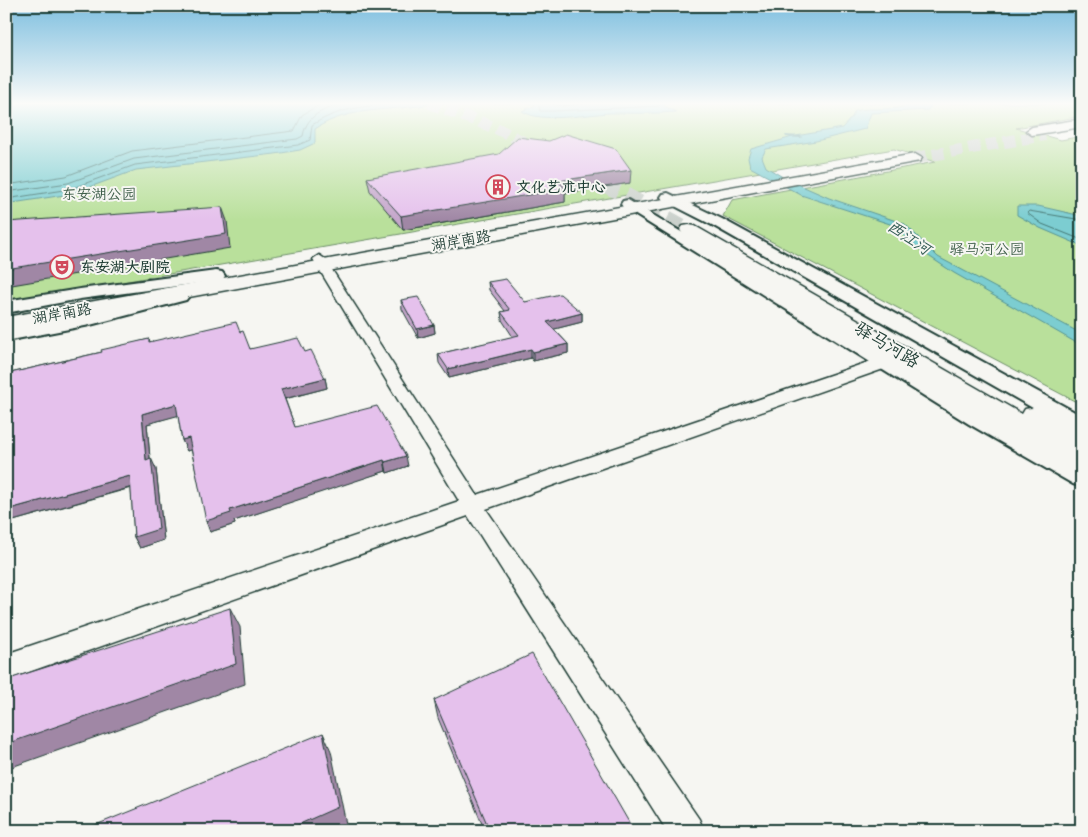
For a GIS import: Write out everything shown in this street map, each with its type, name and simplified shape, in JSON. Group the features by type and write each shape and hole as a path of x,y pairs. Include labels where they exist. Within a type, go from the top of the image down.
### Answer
{"main road":[{"name":"湖岸南路","path":"6,324 218,281 909,156"},
{"name":"驿马河路","path":"695,228 1082,440"},
{"name":"驿马河路","path":"695,228 1082,464"},
{"name":"湖岸南路","path":"6,315 218,281"}],"street":[{"path":"673,200 695,228 886,362 977,419 1082,478"},
{"path":"633,207 695,228 1082,426"},
{"path":"321,262 472,506 687,831"},
{"path":"6,307 80,294 218,281"},
{"path":"6,335 90,319 218,281"},
{"path":"6,667 886,362"}],"green space":[{"path":"6,142 1082,142 1082,405 723,216 732,200 935,162 894,149 6,302"}],"water":[{"path":"6,142 315,142 300,150 275,154 136,170 71,194 6,204"},
{"name":"西江河","path":"775,142 809,142 766,149 762,157 766,167 786,179 829,198 905,224 938,257 1082,334 1082,346 954,273 924,253 890,224 801,195 750,167 748,158 751,149"},
{"path":"1017,206 1038,206 1082,216 1082,246 1040,228 1017,215"}],"building":[{"name":"文化艺术中心","path":"512,142 593,142 616,149 631,170 558,181 565,189 401,216 367,178 499,154"},
{"path":"222,207 226,234 6,269 6,222"},
{"path":"506,279 525,302 560,294 582,313 547,322 568,344 533,352 531,349 448,369 438,354 519,335 501,312 510,310 488,282"},
{"path":"418,297 434,325 417,329 401,300"},
{"path":"236,322 240,332 243,331 250,349 298,338 305,352 311,350 325,378 281,389 295,427 377,406 406,456 385,462 384,460 230,510 231,513 206,521 189,438 182,440 176,404 142,414 146,460 151,458 159,529 134,537 130,476 6,510 6,374 149,339 149,342"},
{"path":"230,608 236,664 6,744 6,680"},
{"path":"532,654 634,831 490,831 434,700"},
{"path":"323,733 338,807 284,831 81,831"}],"tunnel":[{"path":"523,142 564,163"},
{"path":"915,158 1005,142"},
{"path":"562,161 689,230"}],"place":[{"name":"文化艺术中心","path":"498,187"},
{"name":"东安湖大剧院","path":"62,267"}],"park label":[{"name":"东安湖公园","path":"99,194"},
{"name":"驿马河公园","path":"987,249"}]}
